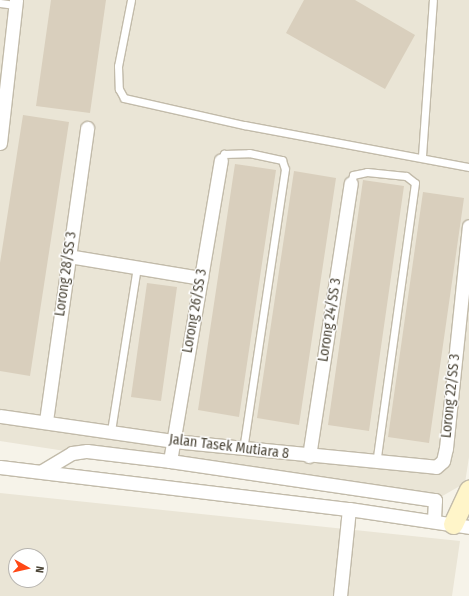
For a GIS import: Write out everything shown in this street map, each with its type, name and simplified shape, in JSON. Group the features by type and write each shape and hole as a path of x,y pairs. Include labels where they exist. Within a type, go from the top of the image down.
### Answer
{"main road":[{"path":"461,525 469,490"}],"street":[{"path":"0,143 4,76 16,2"},
{"name":"Lorong 28/SS 3","path":"46,421 87,128"},
{"name":"Lorong 26/SS 3","path":"170,461 221,160"},
{"name":"Lorong 24/SS 3","path":"309,456 352,183"},
{"name":"Lorong 22/SS 3","path":"446,448 469,226"},
{"path":"68,256 200,278"},
{"name":"Jalan Tasek Mutiara 8","path":"0,416 46,421 173,441 376,463 436,467 443,461 446,448"},
{"path":"42,471 72,453 87,451 170,461 435,500 434,521"},
{"path":"0,467 349,509 461,525"},
{"path":"340,596 349,509"}],"lane":[{"path":"131,0 118,66 119,90 124,98 244,125 422,156 469,166"},
{"path":"422,156 433,0"},
{"path":"0,3 16,2"},
{"path":"221,160 224,154 249,153 282,160 285,169 243,449"},
{"path":"352,183 353,174 366,172 406,176 415,183 376,463"},
{"path":"111,431 137,268"}],"shaded area":[{"path":"0,0 469,0 469,457 465,483 425,506 0,441"},
{"path":"0,493 460,541 452,596 0,596"}],"building":[{"path":"51,0 106,0 90,113 36,106"},
{"path":"304,0 355,0 415,35 385,89 286,33"},
{"path":"23,115 69,122 30,376 0,371 0,263"},
{"path":"235,164 276,170 239,417 198,410"},
{"path":"294,171 336,178 299,425 257,418"},
{"path":"363,180 404,186 369,431 328,425"},
{"path":"423,192 464,198 429,443 388,437"},
{"path":"147,283 177,287 161,401 131,397"}]}
